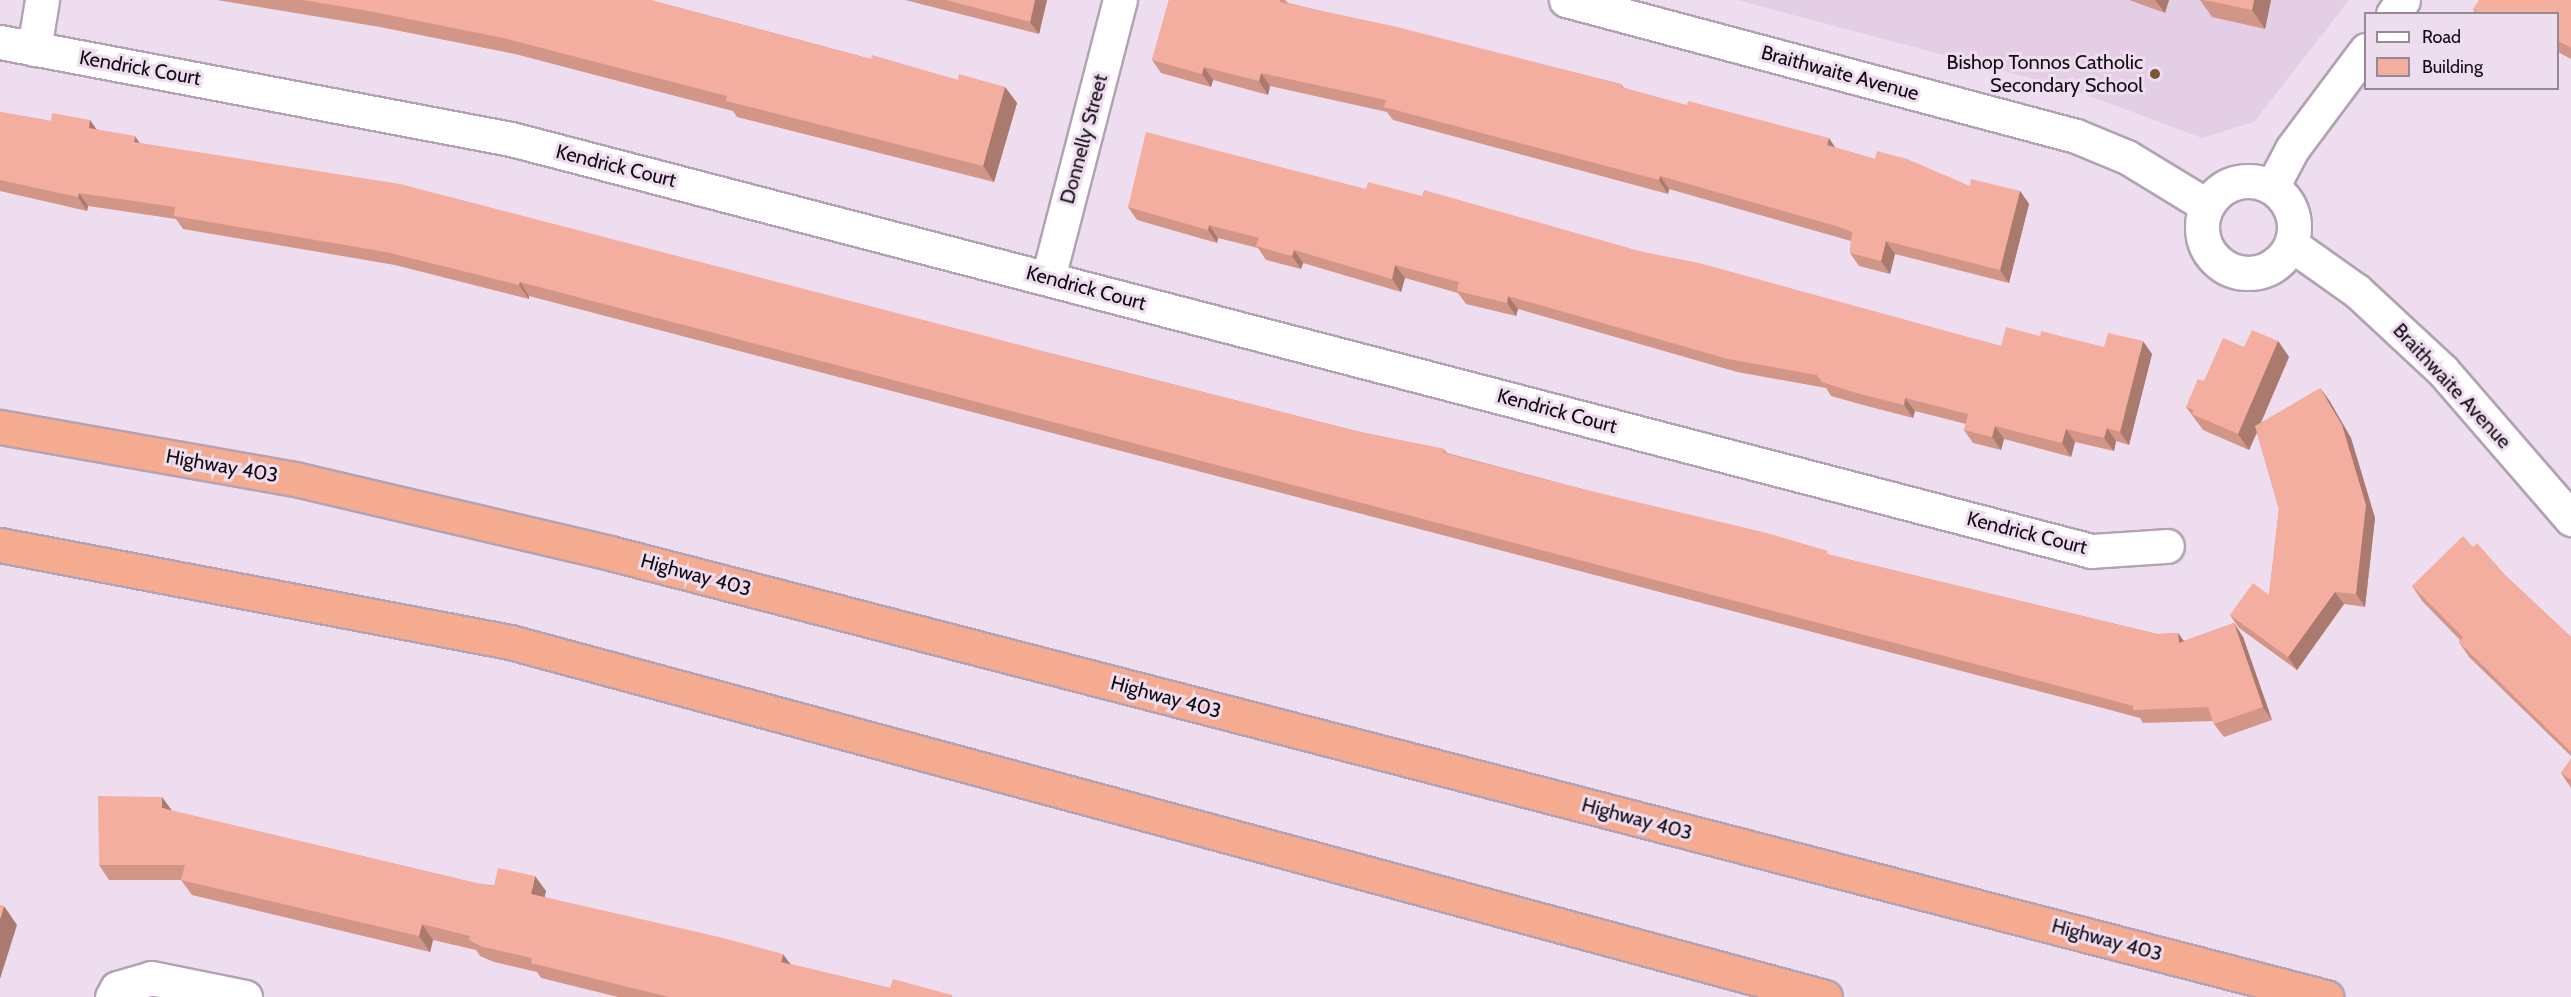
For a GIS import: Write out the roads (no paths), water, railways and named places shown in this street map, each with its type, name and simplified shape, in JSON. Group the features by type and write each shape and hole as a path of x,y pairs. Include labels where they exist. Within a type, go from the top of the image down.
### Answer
{"highway":[{"name":"Highway 403","path":"0,427 295,479 610,553 2325,997"},
{"path":"0,545 510,642 1826,997"}],"street":[{"path":"34,49 42,0"},
{"name":"Donnelly Street","path":"1048,278 1120,0"},
{"name":"Braithwaite Avenue","path":"1566,0 2076,136 2127,157 2206,205"},
{"name":"Kendrick Court","path":"0,42 461,128 1048,278 2091,551 2167,546"},
{"path":"2272,187 2292,149 2364,53"},
{"path":"2258,181 2272,187 2290,208 2294,221 2292,245 2278,263 2262,271 2244,273 2226,268 2206,248 2201,226 2206,205 2228,184 2258,181"},
{"name":"Braithwaite Avenue","path":"2292,245 2357,291 2443,371 2571,519"},
{"path":"112,997 117,988 151,978 245,997"}],"place":[{"name":"Bishop Tonnos Catholic Secondary School","path":"2155,74"}]}
